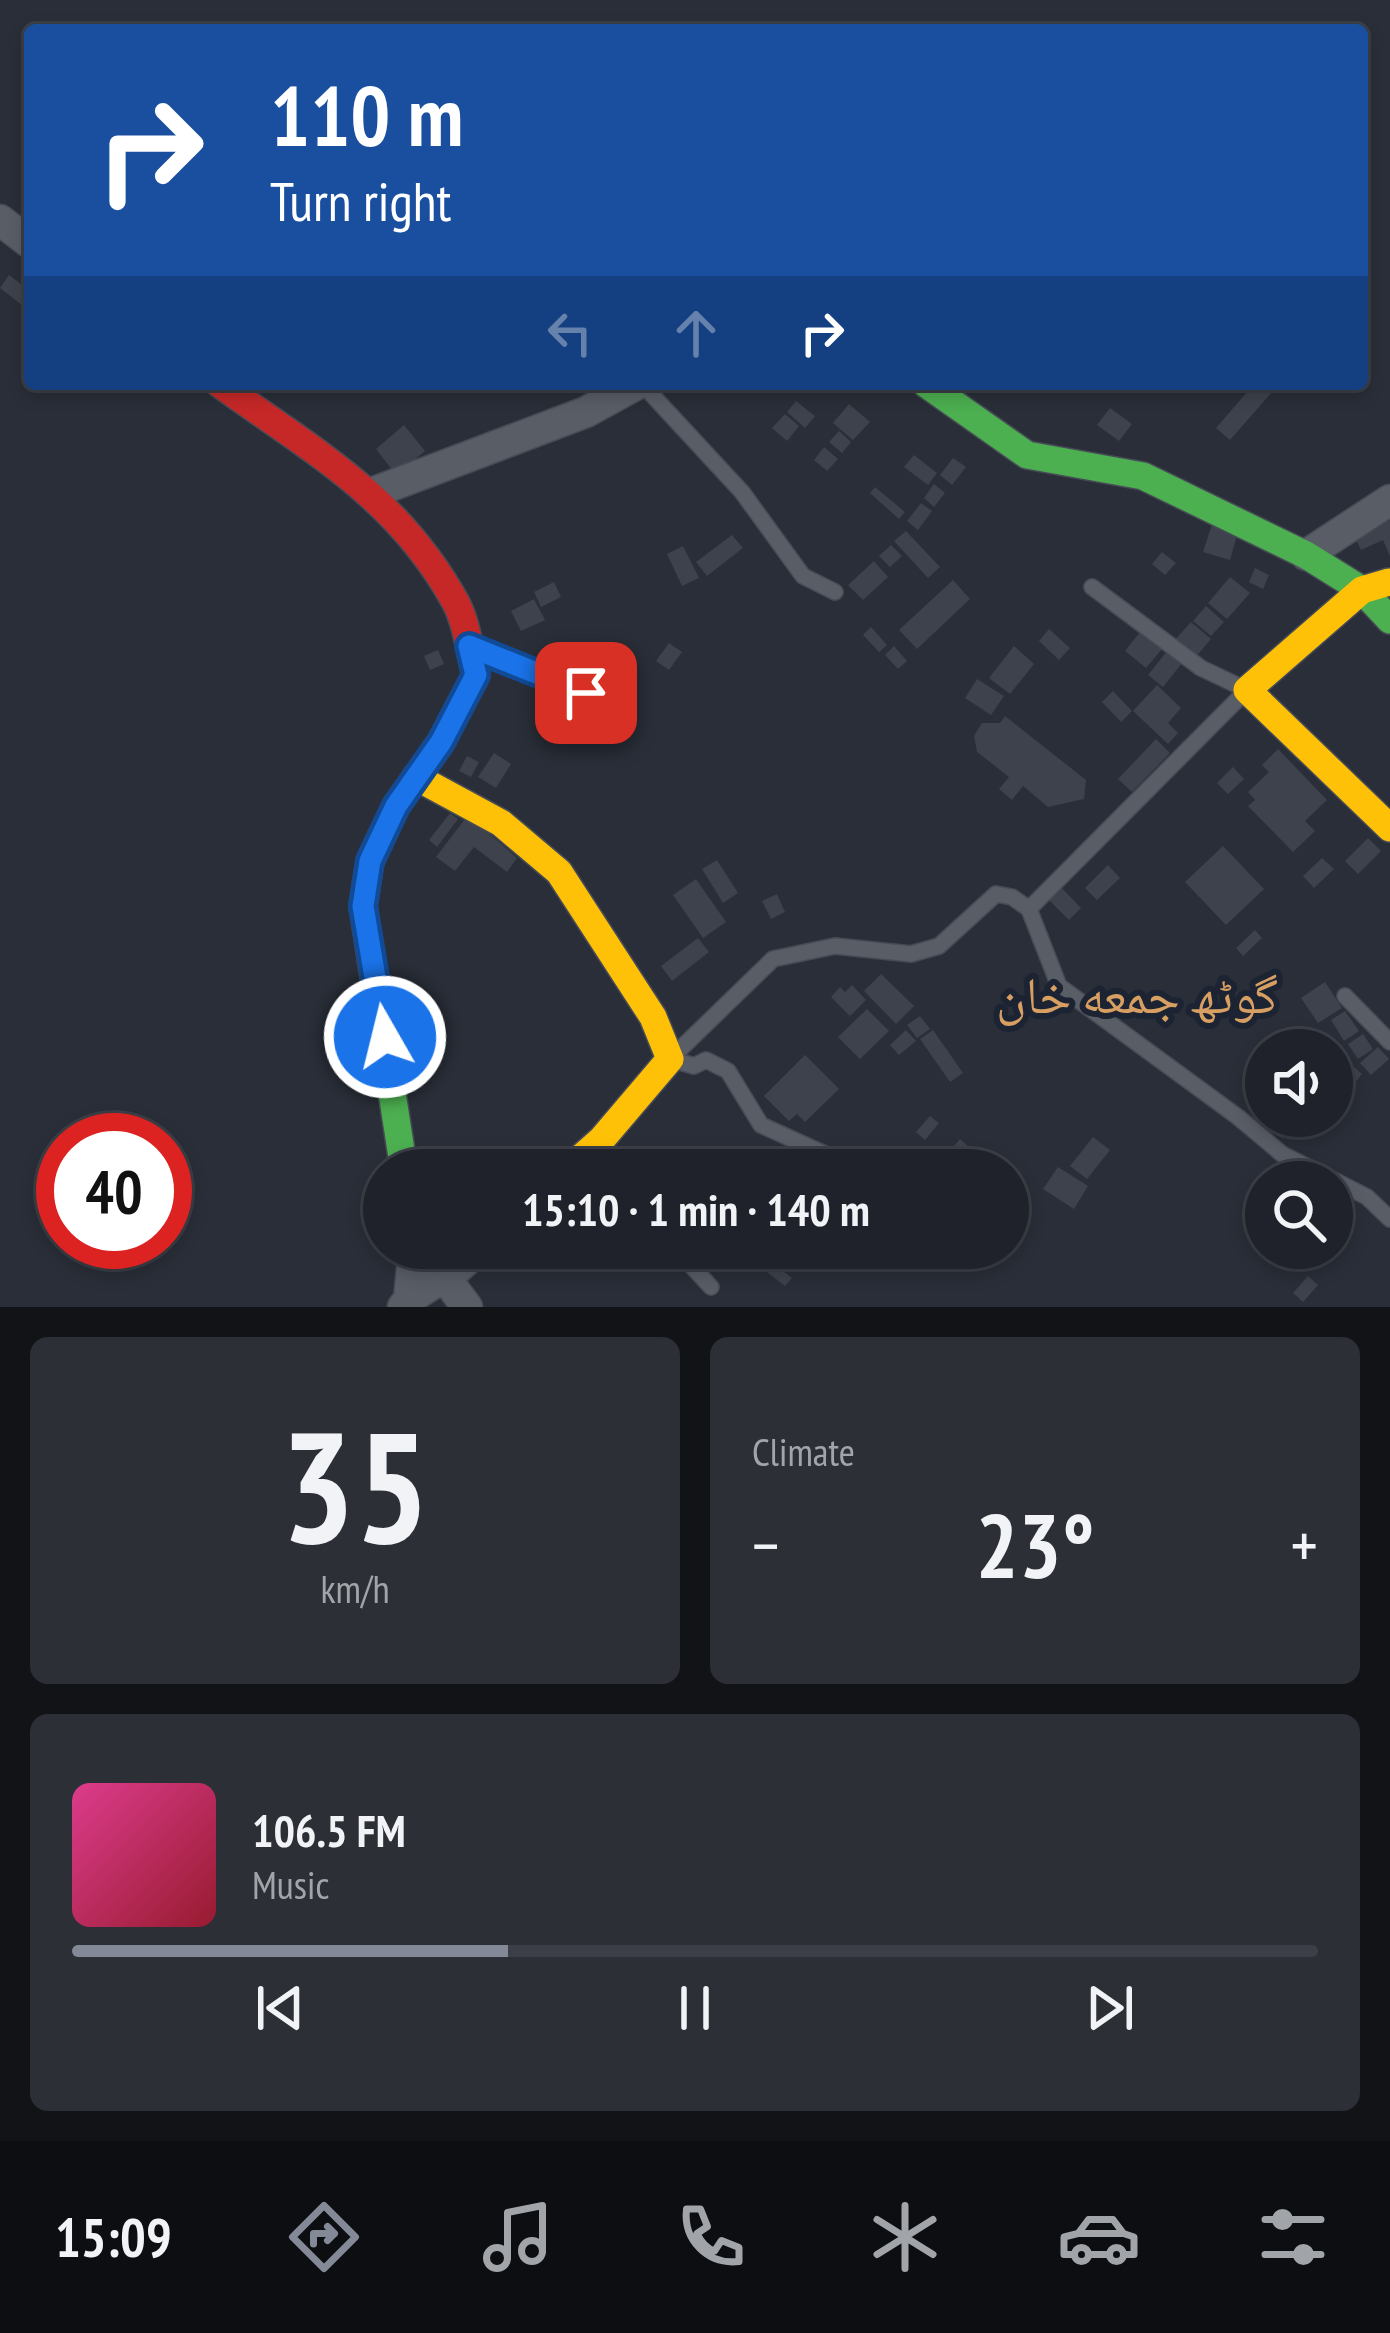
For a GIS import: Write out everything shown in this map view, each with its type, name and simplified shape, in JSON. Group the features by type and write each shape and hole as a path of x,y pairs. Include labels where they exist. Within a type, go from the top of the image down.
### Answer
{"street":[{"path":"0,220 24,238"},
{"path":"228,390 372,493 403,524 458,607 476,675 441,742 396,806 370,861 363,906 401,1149"},
{"path":"372,493 586,412 628,390"},
{"path":"935,390 1027,455 1143,476 1306,555 1362,590 1390,620"},
{"path":"1306,555 1390,500"},
{"path":"1384,809 1247,690 1362,590 1390,582"},
{"path":"416,777 501,823 559,872 653,1017 670,1059 591,1149"},
{"path":"406,1303 411,1269"},
{"path":"406,1303 454,1269"},
{"path":"445,1276 467,1307"}],"lane":[{"path":"645,390 742,492 803,576 835,592"},
{"path":"1029,909 1247,690 1201,668 1092,586"},
{"path":"469,646 626,708"},
{"path":"814,1149 761,1125 728,1071 706,1060 694,1066 670,1059 772,959 835,946 911,954 939,946 996,894 1012,897 1029,909 1059,986 1282,1154 1367,1197 1390,1219"},
{"path":"1345,995 1390,1042"},
{"path":"602,1139 607,1149"},
{"path":"694,1269 711,1287"}],"building":[{"path":"9,275 24,286 24,306 0,288"},
{"path":"1249,390 1274,390 1230,440 1216,428"},
{"path":"796,401 815,416 805,428 787,412"},
{"path":"849,404 870,422 853,440 833,423"},
{"path":"1110,408 1132,424 1119,441 1097,425"},
{"path":"785,414 799,426 787,441 772,428"},
{"path":"404,425 425,451 396,475 376,449"},
{"path":"839,431 851,442 842,453 829,442"},
{"path":"824,447 838,459 827,471 814,460"},
{"path":"914,455 937,473 928,485 904,467"},
{"path":"953,458 966,467 952,485 940,475"},
{"path":"934,484 945,493 934,507 924,498"},
{"path":"875,487 905,512 899,519 870,493"},
{"path":"921,503 932,511 918,530 907,521"},
{"path":"1390,520 1390,556 1383,540 1361,550 1354,536"},
{"path":"1212,524 1238,532 1230,560 1203,552"},
{"path":"906,531 940,567 928,578 894,541"},
{"path":"732,535 743,548 707,576 696,562"},
{"path":"891,545 902,556 890,567 879,556"},
{"path":"683,546 699,578 682,586 667,554"},
{"path":"1162,552 1176,563 1165,575 1152,564"},
{"path":"874,561 888,577 863,600 848,585"},
{"path":"1255,568 1269,575 1263,589 1249,582"},
{"path":"1230,577 1250,593 1227,619 1208,603"},
{"path":"953,580 970,599 917,649 899,630"},
{"path":"554,582 561,597 541,607 534,592"},
{"path":"534,599 545,620 521,631 511,611"},
{"path":"1206,606 1224,622 1211,636 1193,621"},
{"path":"1191,622 1211,639 1194,659 1173,642"},
{"path":"871,627 887,645 879,652 863,635"},
{"path":"1049,629 1070,648 1059,660 1039,641"},
{"path":"1141,631 1162,649 1146,668 1125,651"},
{"path":"669,643 682,652 669,670 656,661"},
{"path":"894,646 907,661 898,669 885,655"},
{"path":"1014,646 1034,664 1010,694 989,678"},
{"path":"438,650 444,664 430,670 424,656"},
{"path":"1168,650 1183,662 1163,687 1148,675"},
{"path":"977,679 1004,696 991,715 965,698"},
{"path":"1157,685 1181,708 1168,723 1178,733 1168,744 1133,711"},
{"path":"1113,691 1132,711 1121,722 1102,702"},
{"path":"1005,716 1086,780 1084,799 1048,807 1023,786 1012,800 999,789 1009,777 977,752 974,736 982,723 1000,723"},
{"path":"1156,739 1170,753 1132,792 1118,779"},
{"path":"1278,749 1327,800 1305,821 1315,831 1293,852 1248,806 1255,800 1248,792 1269,772 1262,765"},
{"path":"494,753 511,764 496,788 478,777"},
{"path":"467,756 479,762 471,777 459,771"},
{"path":"1233,767 1244,779 1228,794 1217,783"},
{"path":"450,813 458,819 437,847 429,840"},
{"path":"468,815 517,858 507,872 474,847 455,871 436,857"},
{"path":"1368,838 1381,851 1358,874 1345,861"},
{"path":"1223,846 1264,889 1226,925 1185,882"},
{"path":"1322,858 1334,869 1314,888 1303,876"},
{"path":"717,860 738,893 723,903 702,869"},
{"path":"1108,865 1120,878 1097,900 1085,888"},
{"path":"696,879 726,922 703,938 673,895"},
{"path":"1059,885 1081,908 1069,920 1046,897"},
{"path":"777,894 785,912 771,919 762,901"},
{"path":"1255,930 1262,938 1243,956 1236,948"},
{"path":"698,938 709,952 672,981 661,966"},
{"path":"881,974 914,1006 896,1024 864,991"},
{"path":"1325,982 1342,1008 1318,1023 1301,998"},
{"path":"852,985 866,1000 850,1016 831,997 840,987 845,992"},
{"path":"867,1009 889,1031 860,1059 838,1037"},
{"path":"1345,1011 1359,1031 1353,1035 1353,1029 1337,1029 1331,1020"},
{"path":"920,1016 930,1029 917,1038 907,1025"},
{"path":"906,1030 916,1041 899,1055 890,1045"},
{"path":"933,1030 963,1073 950,1082 920,1039"},
{"path":"1363,1034 1373,1049 1358,1059 1353,1041"},
{"path":"1378,1047 1389,1059 1371,1075 1360,1063"},
{"path":"805,1055 839,1089 805,1122 797,1114 789,1121 764,1096"},
{"path":"930,1116 939,1123 925,1140 916,1132"},
{"path":"1093,1137 1110,1150 1087,1179 1070,1166"},
{"path":"960,1139 970,1148 969,1149 952,1149"},
{"path":"1058,1167 1088,1186 1074,1209 1043,1189"},
{"path":"780,1269 792,1278 785,1286 767,1272"},
{"path":"1308,1276 1318,1285 1303,1302 1293,1293"}],"traffic: fast":[{"path":"935,390 1027,455 1143,476 1306,555 1362,590 1390,620"},
{"path":"379,842 370,861 363,906 401,1149"}],"traffic: slow":[{"path":"1389,582 1362,590 1247,690 1390,828"},
{"path":"416,777 501,823 559,872 653,1017 670,1059 591,1149"}],"traffic: jam":[{"path":"229,390 321,455 381,505 433,566 463,620 476,675 379,842"}],"district":[{"name":"گوٹھ جمعه خان","path":"1137,995"}],"route":[{"path":"385,1037 363,906 370,861 396,806 441,742 476,675 469,646 586,693"}]}
